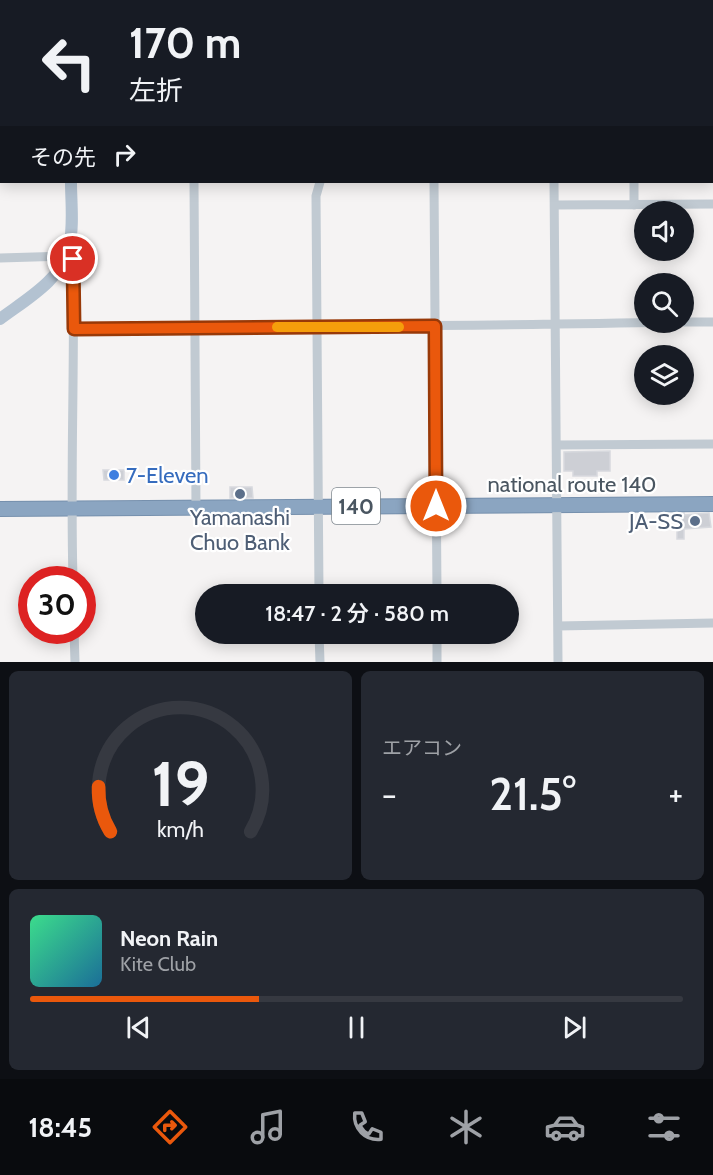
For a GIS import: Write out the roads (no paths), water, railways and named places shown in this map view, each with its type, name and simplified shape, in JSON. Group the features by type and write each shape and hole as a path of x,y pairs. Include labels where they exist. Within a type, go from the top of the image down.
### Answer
{"highway":[{"name":"national route 140","path":"0,509 713,504"}],"main road":[{"path":"0,320 42,287 55,274 66,256 70,245 71,183"}],"street":[{"path":"194,183 196,508"},
{"path":"319,584 316,196 320,183"},
{"path":"434,183 437,584"},
{"path":"554,183 558,662"},
{"path":"634,183 634,201"},
{"path":"694,204 713,204"},
{"path":"555,205 634,205"},
{"path":"0,258 66,256 73,259 73,566"},
{"path":"694,322 713,322"},
{"path":"74,329 634,323"},
{"path":"557,445 713,444"},
{"path":"558,626 713,623"},
{"path":"74,644 75,662"},
{"path":"319,644 320,662"},
{"path":"437,644 437,662"}],"place":[{"name":"7-Eleven","path":"114,475"},
{"name":"Yamanashi Chuo Bank","path":"240,494"},
{"name":"JA-SS","path":"695,521"}]}
